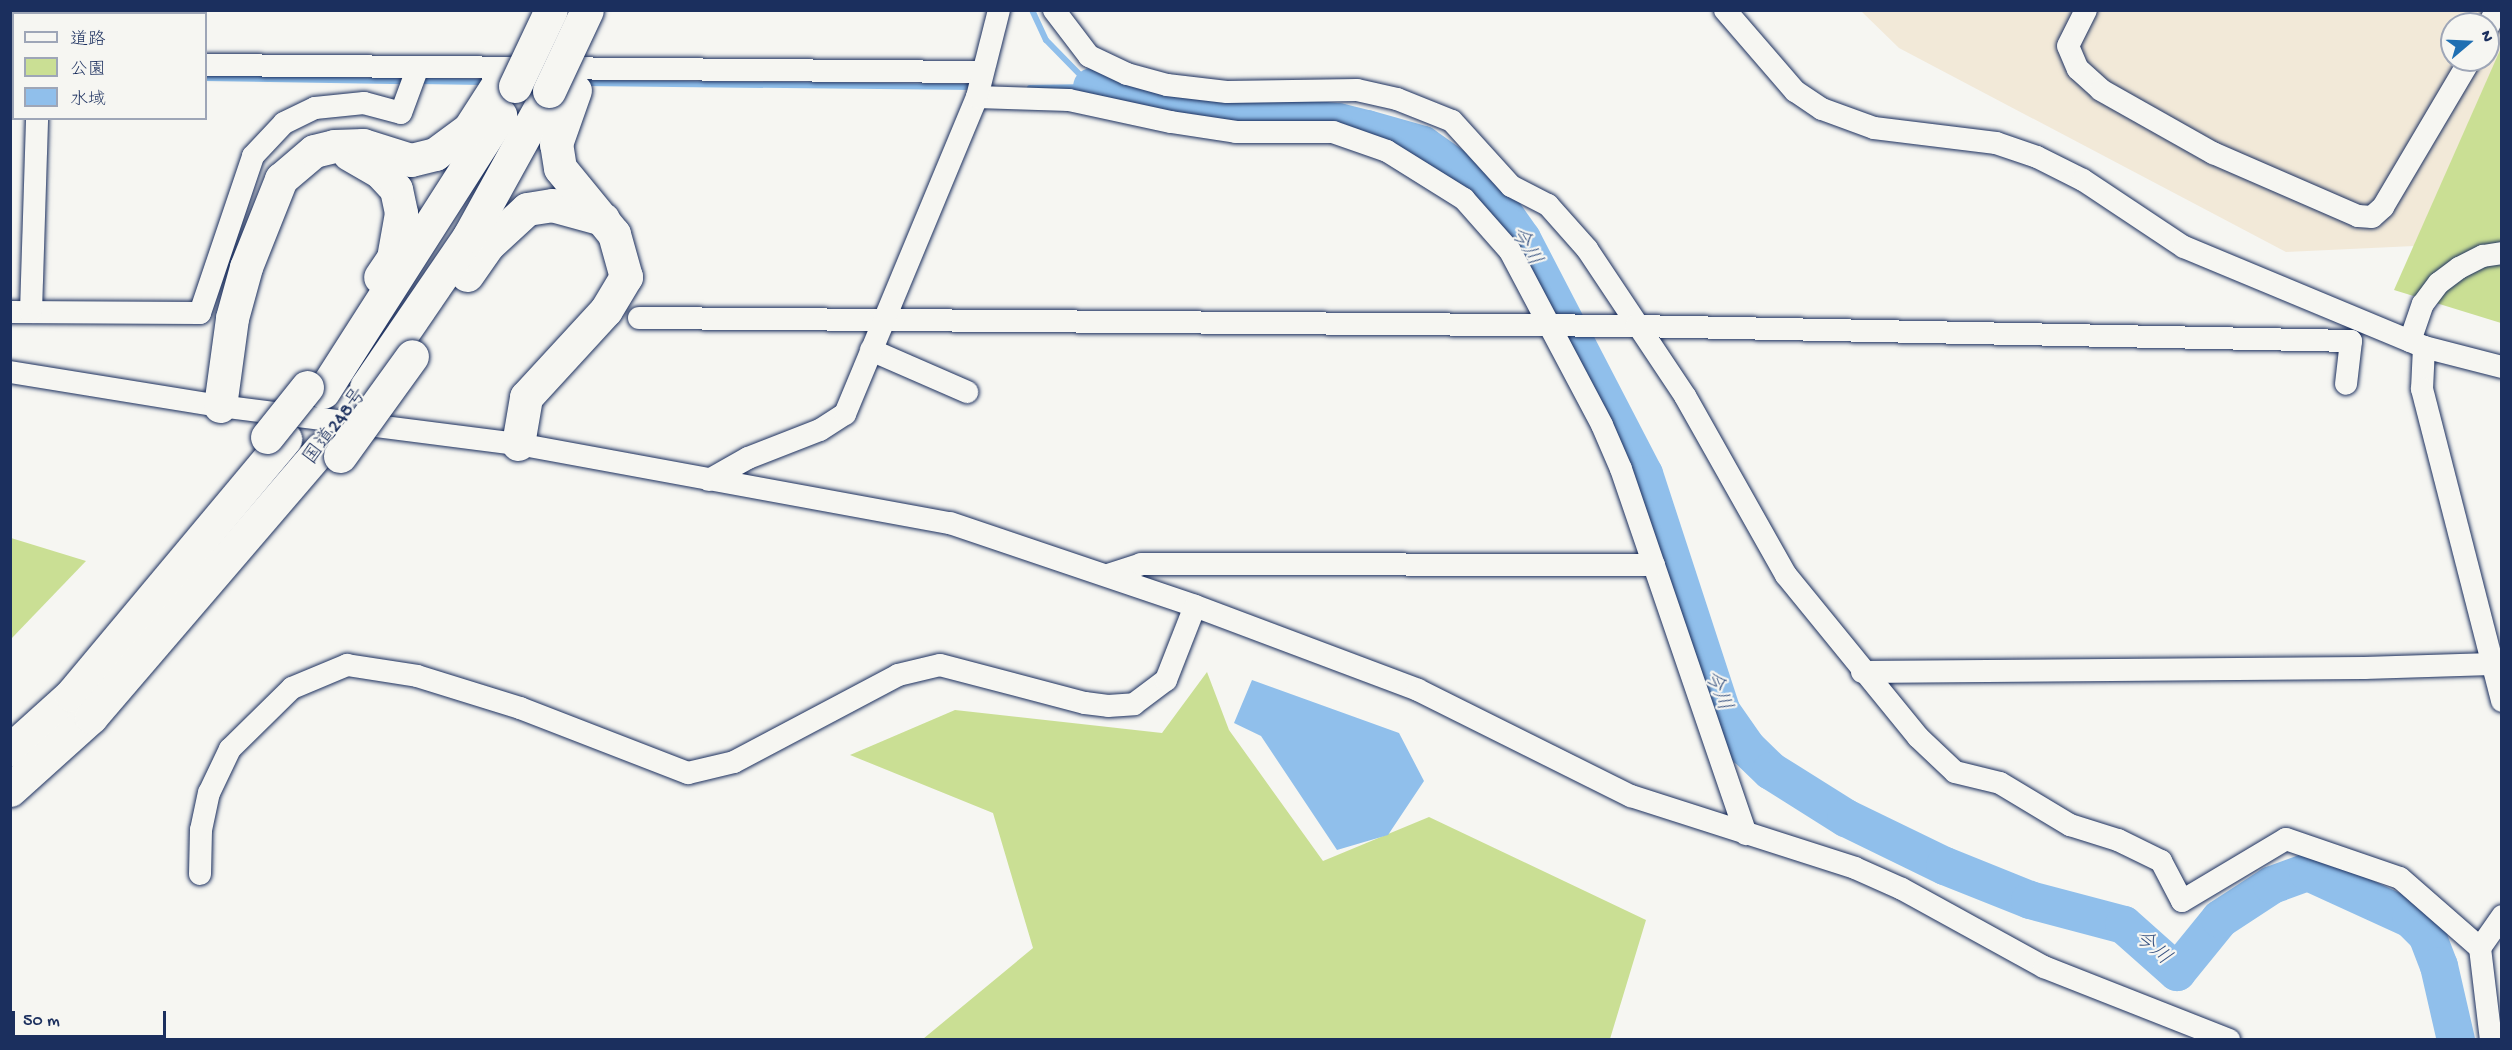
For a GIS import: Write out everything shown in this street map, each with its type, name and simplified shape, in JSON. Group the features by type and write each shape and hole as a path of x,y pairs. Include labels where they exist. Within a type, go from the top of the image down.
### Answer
{"highway":[{"name":"国道248号","path":"10,789 91,717 297,477 330,452 366,387 469,236 562,91 587,10"},
{"path":"518,444 526,397 606,310 626,276 622,253 604,220 560,168 556,144 562,91 611,10"},
{"name":"国道248号","path":"10,750 89,675 315,389 496,123 505,87 545,23"},
{"path":"220,406 232,318 260,224 280,179 314,151 334,146 363,146 411,160 435,154 469,129 505,87"},
{"path":"315,389 393,258 401,213 396,189 380,172 334,146"},
{"path":"330,452 412,356 487,246 527,209 552,206 604,220"}],"street":[{"path":"709,480 748,458 820,430 845,414 977,97 999,10"},
{"path":"1054,10 1089,56 1127,74 1167,85 1227,92 1357,90 1397,99 1452,121 1511,186 1548,205 1587,249 1636,326 1685,396 1785,575 1862,672 1918,737 1955,772 2001,783 2070,825 2118,840 2161,861 2182,901 2286,838 2400,878 2480,948"},
{"path":"1725,10 1795,91 1822,109 1874,128 1996,143 2037,157 2083,180 2184,247 2417,344 2502,366"},
{"path":"2086,10 2068,46 2078,69 2101,90 2213,153 2358,216 2372,217 2383,207 2463,72"},
{"path":"207,65 982,72"},
{"path":"37,120 21,312 200,313 253,156 284,123 315,108 346,103 364,103 401,113 418,67"},
{"path":"977,97 1069,100 1236,132 1333,132 1387,151 1464,199 1510,251 1602,425 1654,565 1746,834"},
{"path":"2502,253 2483,256 2459,267 2439,283 2423,304 2417,344 2422,389 2502,701"},
{"path":"639,318 1596,325 2351,341 2346,384"},
{"path":"871,350 967,392"},
{"path":"10,372 220,406 518,444 950,522 1196,606 1418,690 1631,796 1855,868 1902,889 2053,971 2229,1040"},
{"path":"1108,575 1141,564 1654,565"},
{"path":"200,874 201,830 209,793 230,748 292,688 347,665 417,676 509,705 688,773 734,762 898,675 940,666 1084,703 1108,706 1134,704 1166,680 1196,606"},
{"path":"1862,672 2364,668 2492,664"},
{"path":"2491,1040 2480,948 2502,916"}],"shaded area":[{"path":"1861,11 2501,11 2501,130 2457,244 2286,252 1899,48"}],"green space":[{"path":"2501,48 2501,323 2394,290 2490,72 2500,72"},
{"path":"10,538 86,561 11,639"},
{"path":"1207,672 1229,730 1323,861 1429,817 1646,920 1610,1039 923,1039 1033,948 993,813 850,755 955,710 1162,733"}],"water":[{"path":"1252,680 1399,733 1424,781 1388,835 1337,850 1261,736 1234,723"}],"waterway":[{"path":"1032,10 1046,40 1091,86"},
{"path":"207,78 407,81"},
{"path":"418,81 485,82"},
{"path":"583,83 974,87"},
{"path":"1030,88 1092,87"},
{"name":"今川","path":"1092,87 1147,104 1338,122 1367,129 1423,145 1488,191 1522,239 1644,474 1722,712 1747,748 1771,771 1846,818 1945,866 2030,900 2124,925 2177,972 2220,919 2272,885 2308,872 2411,919 2427,935 2439,966 2456,1040"}]}
